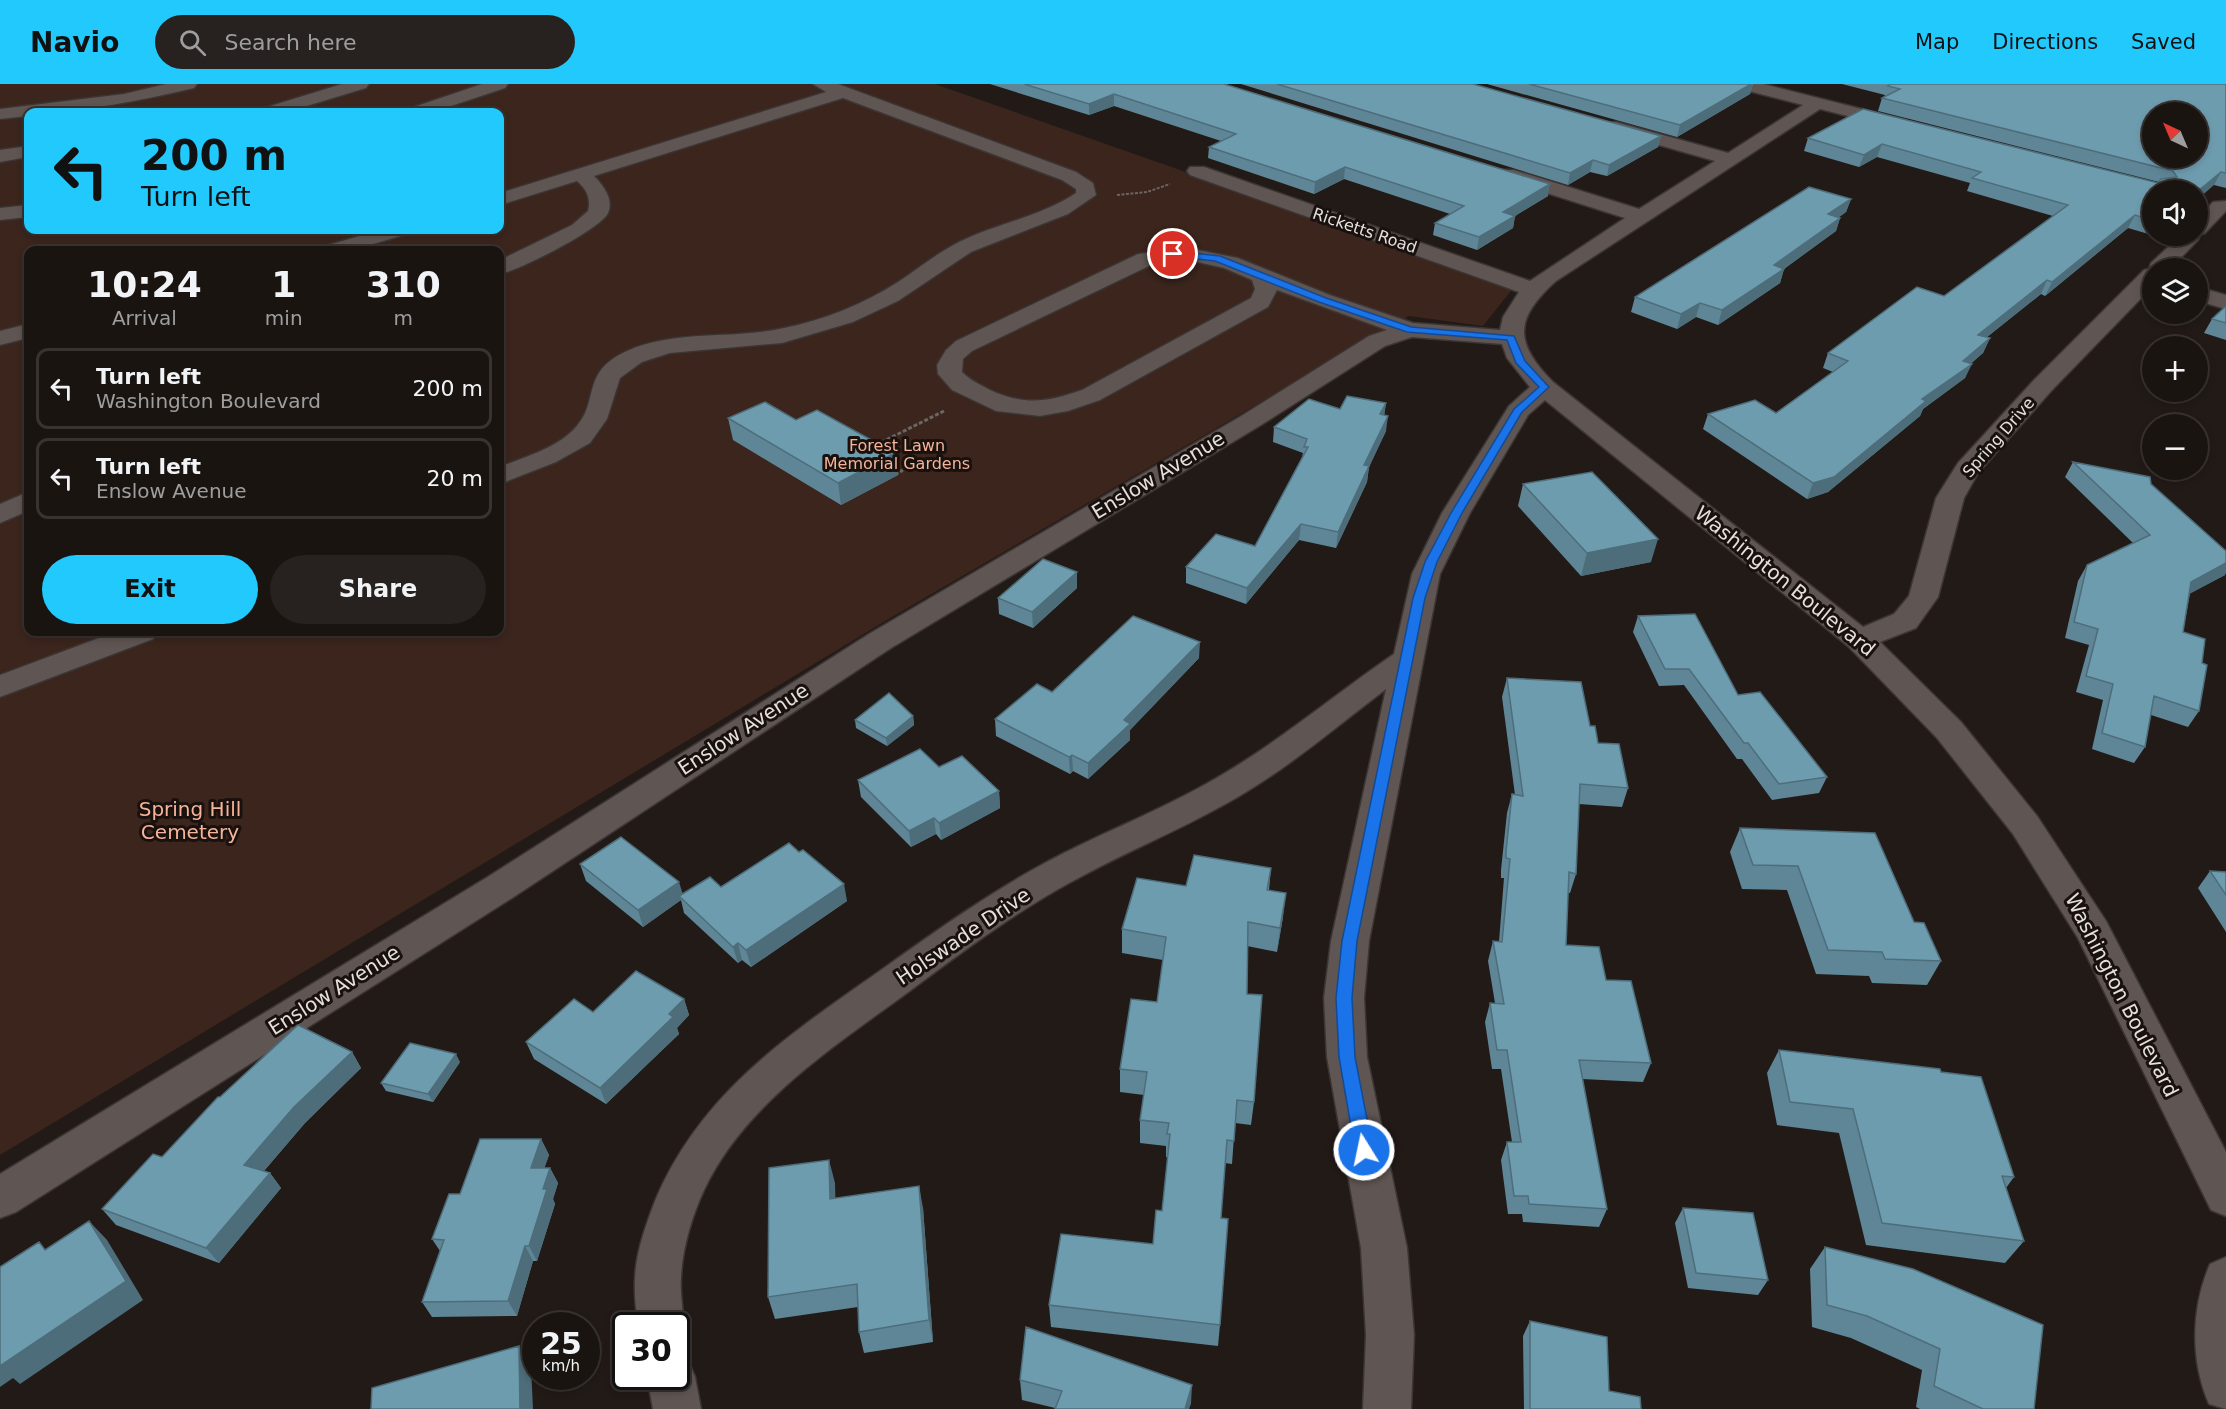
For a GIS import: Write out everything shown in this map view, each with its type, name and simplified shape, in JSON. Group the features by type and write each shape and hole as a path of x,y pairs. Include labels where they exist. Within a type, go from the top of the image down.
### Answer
{"street":[{"path":"52,108 144,95 188,84"},
{"path":"283,108 360,84"},
{"path":"429,108 498,84"},
{"path":"504,474 572,442 586,432 595,418 602,386 608,375 635,357 677,345 760,340 810,328 867,306 902,289 970,244 1061,209 1086,195 1086,187 1069,176 822,84"},
{"path":"1743,84 1918,129"},
{"path":"75,86 96,103"},
{"path":"504,198 843,92"},
{"path":"1511,338 1515,312 1532,289 1640,216 1818,103"},
{"path":"0,114 24,111"},
{"path":"1595,121 1730,159"},
{"path":"0,156 24,153"},
{"path":"1484,167 1640,216"},
{"name":"Ricketts Road","path":"1202,173 1532,289"},
{"path":"504,266 579,229 598,213 599,198 594,188 580,174"},
{"path":"2208,203 2223,207"},
{"path":"2208,220 2223,207"},
{"path":"0,214 24,211"},
{"path":"346,246 386,234"},
{"name":"Spring Drive","path":"2170,258 2182,246"},
{"path":"1322,300 1288,298 1260,303 1091,394 1059,406 1022,408 992,401 961,385 950,374 949,368 954,353 964,346 1146,259 1173,254 1203,255 1410,330"},
{"path":"1260,303 1266,290 1262,276"},
{"name":"Spring Drive","path":"1859,639 1905,621 1923,597 1950,498 1966,470 2043,385 2142,287"},
{"path":"2208,297 2226,302"},
{"name":"Enslow Avenue","path":"0,1198 544,859 880,641 1252,420 1377,341 1410,330 1511,338"},
{"path":"0,338 24,332"},
{"name":"Washington Boulevard","path":"1511,338 1514,351 1521,363 1544,387 1859,639 1912,690 1956,739 2025,825 2065,883 2125,993 2226,1196"},
{"path":"1387,1409 1390,1335 1384,1248 1347,1057 1344,998 1350,941 1419,598 1436,550 1518,411 1544,387"},
{"path":"0,514 24,502"},
{"path":"0,687 132,636"},
{"name":"Holswade Drive","path":"660,1312 658,1275 671,1217 689,1175 716,1131 752,1090 795,1053 994,911 1056,874 1240,780 1406,660"},
{"path":"2226,1279 2219,1297 2219,1347 2226,1387"},
{"path":"673,1390 677,1409"}],"path":[{"path":"1086,195 1141,194 1202,173"},
{"path":"866,450 949,409"},
{"path":"893,466 902,471 896,474"}],"green space":[{"name":"Spring Hill Cemetery","path":"0,84 935,84 1514,287 1483,326 1409,316 892,617 0,1155"}],"building":[{"path":"1024,84 1224,84 1550,184 1503,212 1515,216 1479,237 1435,223 1464,206 1345,167 1315,182 1209,147 1236,134 1114,94 1089,104"},
{"path":"1277,84 1473,84 1661,136 1609,165 1593,160 1570,173"},
{"path":"1529,84 1751,84 1680,125"},
{"path":"1891,84 2226,84 2226,173 2221,172 2208,183 2208,180 2160,180 2177,177 2173,171 2161,168 2208,168 2208,102 2142,102 2142,163 1882,98 1900,89 1888,86"},
{"path":"1863,109 2146,180 2142,180 2142,217 2135,215 2052,282 2047,280 1978,335 1990,338 1963,361 1972,364 1922,399 1926,401 1834,477 1813,483 1708,414 1755,400 1776,413 1848,361 1828,353 1917,287 1944,296 2068,205 1972,178 1981,172 1882,144 1864,155 1808,138"},
{"path":"1809,187 1851,199 1828,214 1840,218 1774,265 1784,269 1722,310 1700,303 1681,314 1635,297"},
{"path":"2226,306 2226,323 2212,319"},
{"path":"1347,396 1386,403 1380,414 1388,416 1364,465 1369,466 1338,532 1301,524 1247,588 1186,567 1216,534 1255,546 1308,447 1304,447 1307,439 1274,427 1309,399 1340,409"},
{"path":"765,402 796,420 817,410 895,453 838,483 728,418"},
{"path":"2073,462 2142,475 2142,480 2150,480 2151,484 2226,551 2226,563 2191,582 2183,632 2205,639 2202,663 2207,665 2199,711 2154,696 2145,747 2102,733 2113,684 2086,676 2098,629 2074,622 2087,565 2150,535"},
{"path":"1592,472 1658,539 1587,553 1523,484"},
{"path":"1043,559 1077,572 1032,612 998,598"},
{"path":"1695,614 1738,695 1760,692 1827,777 1779,784 1748,743 1744,743 1689,669 1665,669 1638,616"},
{"path":"1133,616 1200,642 1124,720 1130,724 1088,763 1072,755 1069,757 995,719 1037,684 1052,692"},
{"path":"1507,678 1581,682 1590,726 1595,726 1598,743 1619,744 1628,788 1580,784 1576,874 1569,872 1566,945 1599,947 1606,980 1631,981 1651,1063 1579,1060 1607,1209 1529,1204 1528,1196 1514,1196 1507,1142 1521,1142 1507,1050 1497,1050 1490,1003 1504,1004 1493,941 1502,942 1510,859 1506,858 1506,851 1512,794 1523,796"},
{"path":"889,693 913,716 886,738 855,720"},
{"path":"920,749 939,767 962,756 999,791 939,823 934,818 909,831 858,780"},
{"path":"1740,828 1875,833 1914,922 1924,923 1941,961 1885,959 1882,952 1828,950 1798,866 1753,865"},
{"path":"621,837 679,882 638,910 580,864"},
{"path":"789,843 799,852 803,850 844,884 746,950 738,943 733,947 679,896 710,877 721,887"},
{"path":"1194,855 1271,868 1267,890 1286,893 1280,928 1248,922 1247,994 1262,995 1254,1102 1237,1100 1234,1141 1227,1140 1221,1218 1228,1219 1220,1325 1049,1305 1061,1234 1153,1244 1156,1210 1162,1211 1170,1134 1167,1134 1169,1123 1140,1120 1147,1072 1120,1069 1131,999 1157,1002 1166,937 1122,929 1137,878 1186,886"},
{"path":"2210,871 2226,872 2226,895"},
{"path":"636,971 684,999 669,1014 673,1017 600,1088 526,1042 574,999 593,1012"},
{"path":"298,1025 352,1052 294,1107 244,1165 270,1173 206,1248 102,1209 153,1154 162,1157 218,1097"},
{"path":"410,1043 456,1054 428,1094 381,1083"},
{"path":"1779,1050 1940,1069 1941,1072 1981,1077 2014,1177 2002,1176 2024,1241 1882,1223 1853,1109 1790,1102"},
{"path":"480,1139 541,1139 531,1168 550,1168 543,1189 547,1189 529,1246 525,1246 508,1301 422,1302 444,1240 432,1239 449,1194 460,1194"},
{"path":"829,1160 830,1199 919,1186 929,1320 859,1332 857,1284 768,1297 769,1168"},
{"path":"1683,1208 1753,1213 1768,1280 1696,1273"},
{"path":"89,1221 126,1281 0,1366 0,1267 39,1242 45,1250"},
{"path":"1825,1247 1913,1269 2043,1325 2034,1409 1983,1409 1934,1386 1940,1349 1867,1316 1827,1305"},
{"path":"1530,1321 1607,1337 1609,1391 1640,1397 1641,1409 1530,1409"},
{"path":"1026,1327 1192,1385 1185,1409 1055,1409 1062,1391 1020,1380"},
{"path":"519,1346 520,1409 371,1409 372,1388"}],"route":[{"path":"1173,254 1217,258 1322,300 1410,330 1511,338 1514,351 1521,363 1544,387 1526,401 1518,411 1456,513 1436,550 1419,598 1350,941 1344,998 1347,1057 1364,1150"}],"park label":[{"name":"Forest Lawn Memorial Gardens","path":"897,454"}]}
